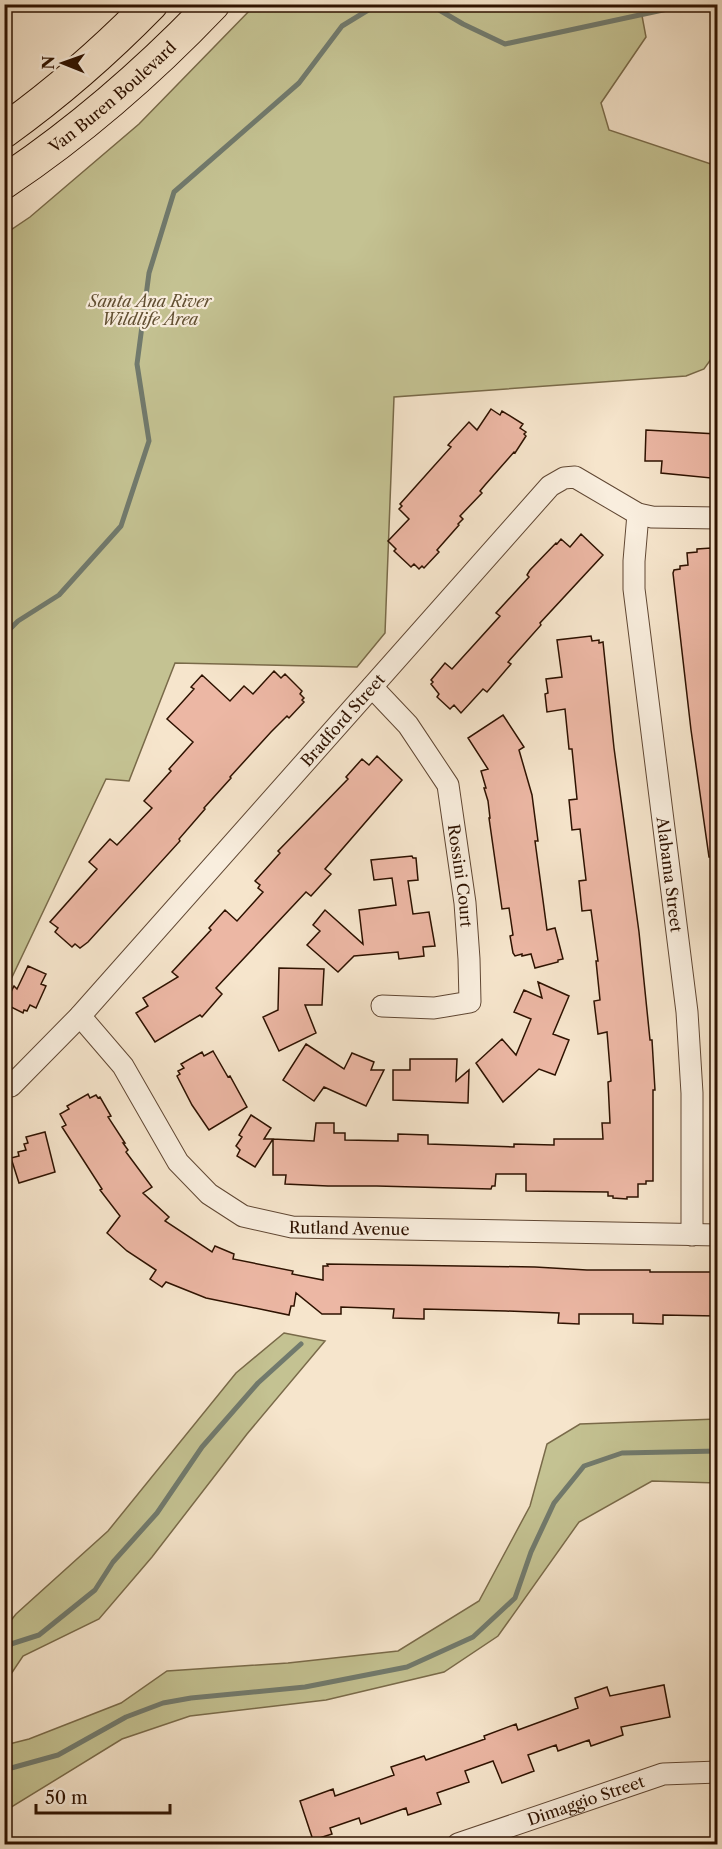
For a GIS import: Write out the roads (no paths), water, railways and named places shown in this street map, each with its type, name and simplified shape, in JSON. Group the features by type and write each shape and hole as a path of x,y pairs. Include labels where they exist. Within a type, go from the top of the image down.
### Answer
{"main road":[{"path":"4,131 40,105 151,4"},
{"name":"Van Buren Boulevard","path":"4,182 26,168 100,110 183,36 213,4"}],"street":[{"name":"Bradford Street","path":"11,1086 80,1016 550,486 564,478 574,477 639,514 652,517 717,518"},
{"name":"Alabama Street","path":"639,514 633,561 634,589 687,1012 692,1093 692,1235"},
{"name":"Rossini Court","path":"372,687 408,725 448,785 465,903 469,959 470,1002 434,1008 382,1006"},
{"name":"Rutland Avenue","path":"80,1016 123,1066 178,1162 209,1194 243,1216 292,1227 717,1235"},
{"name":"Dimaggio Street","path":"458,1845 663,1774 717,1772"}],"waterway":[{"path":"4,635 18,621 59,595 121,526 149,441 137,364 149,273 174,192 299,83 342,26 378,4"},
{"path":"429,4 463,24 505,44 686,5"},
{"path":"4,1656 11,1644 39,1635 95,1590 113,1562 157,1513 202,1447 258,1383 301,1344"},
{"path":"4,1770 58,1755 126,1717 163,1703 191,1698 305,1687 407,1667 473,1637 515,1598 531,1552 554,1503 584,1466 622,1453 718,1451"}],"park label":[{"name":"Santa Ana River Wildlife Area","path":"150,310"}]}
